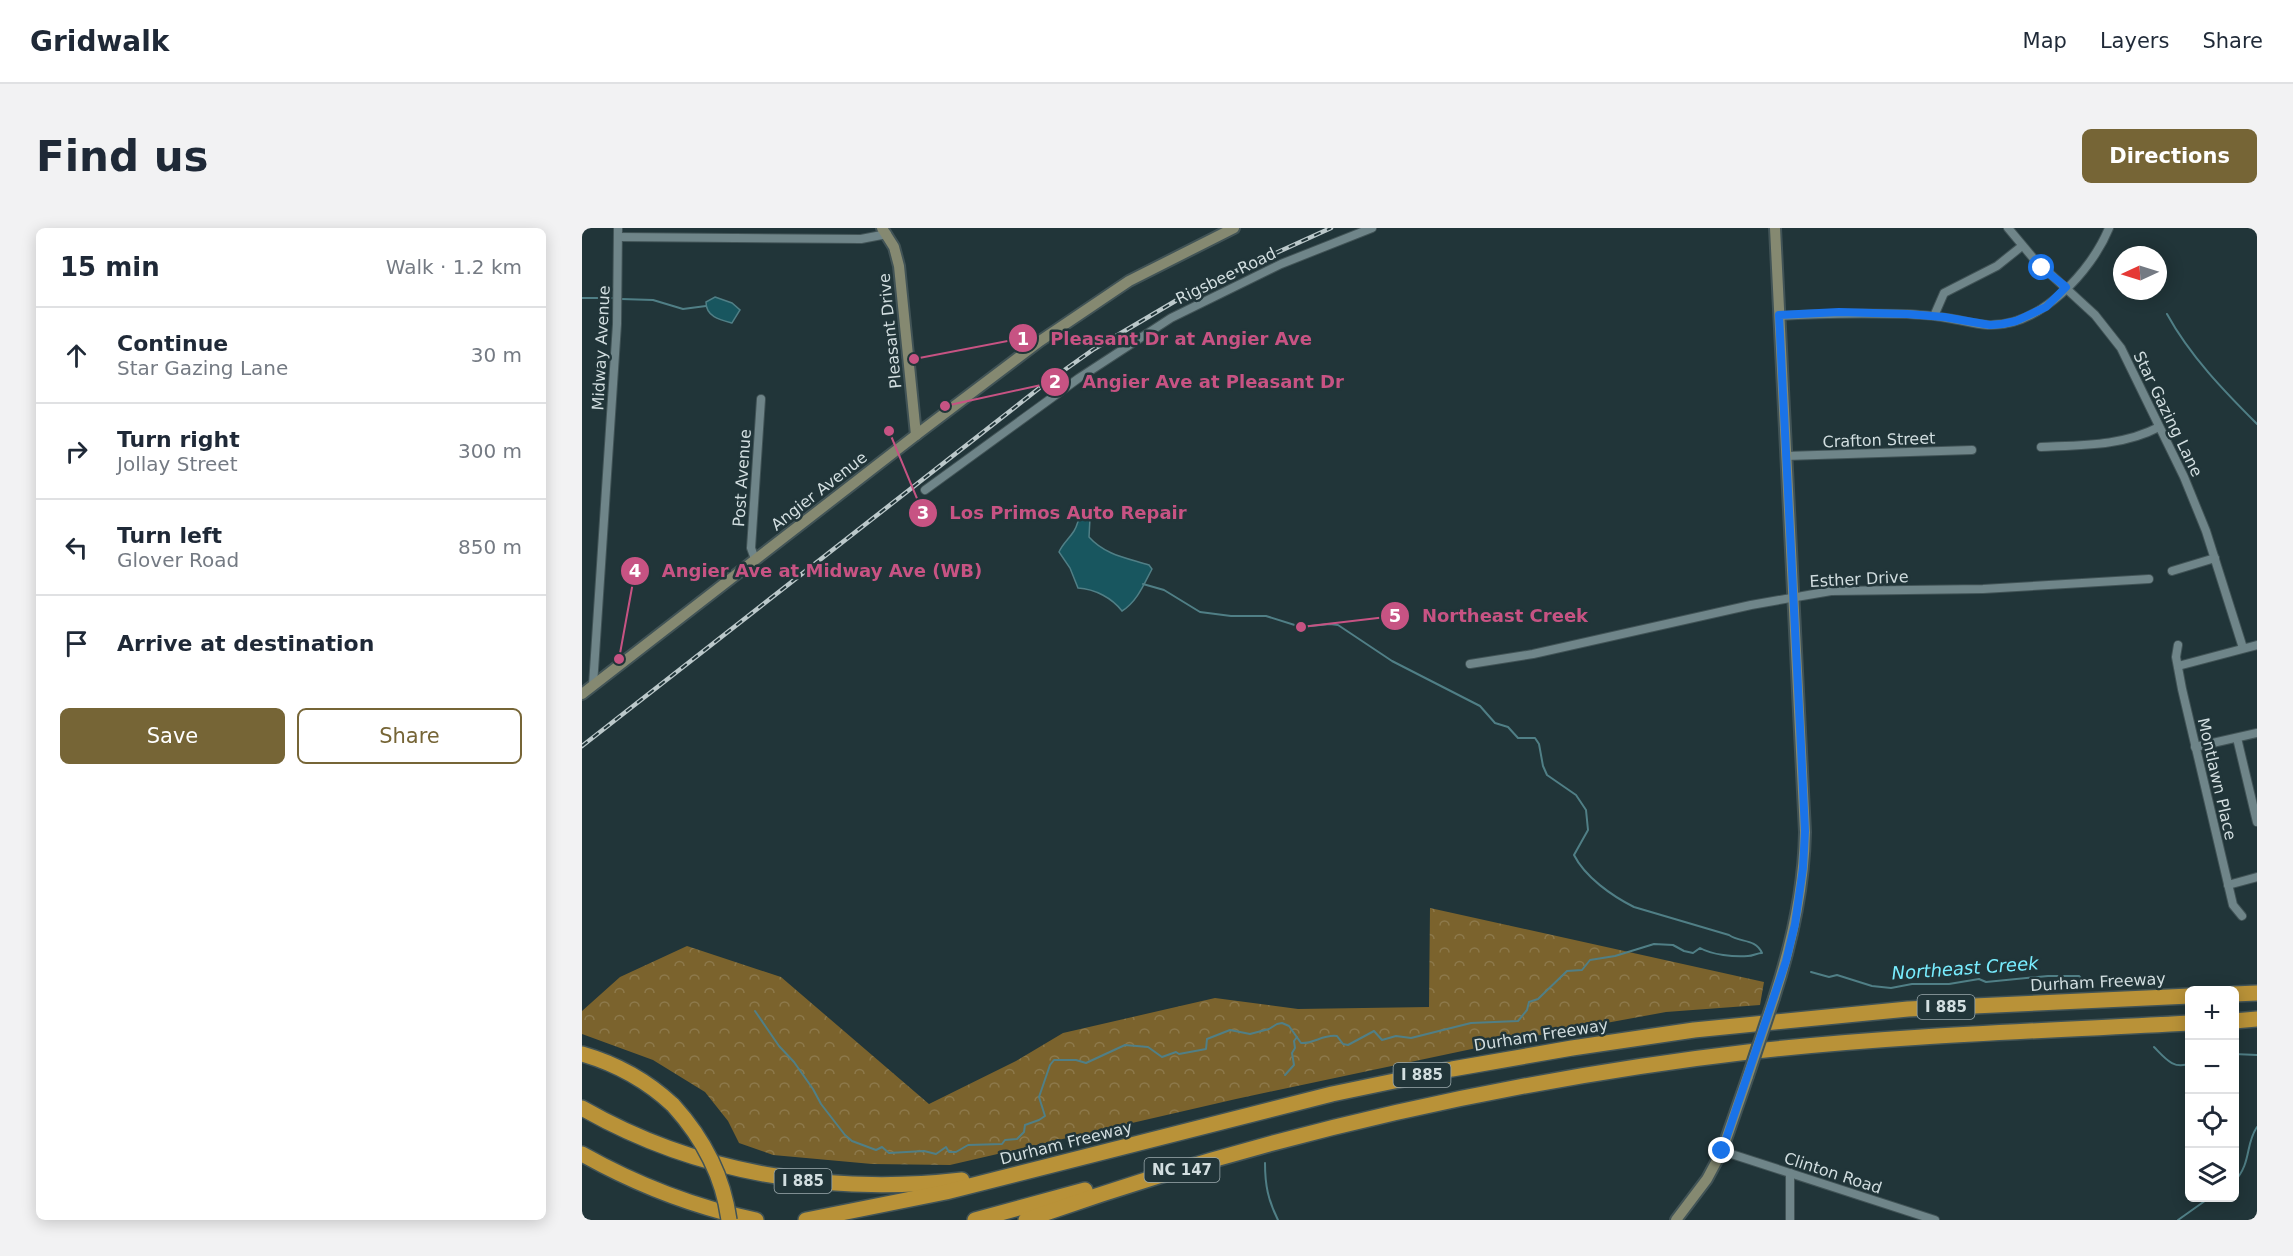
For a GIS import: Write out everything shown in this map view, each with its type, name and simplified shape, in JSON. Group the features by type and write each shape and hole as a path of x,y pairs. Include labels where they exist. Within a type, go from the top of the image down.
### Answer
{"highway":[{"path":"2239,994 2257,993"},
{"name":"Durham Freeway","path":"806,1220 937,1194 1342,1092 1452,1069 1612,1042 1744,1025 1908,1009 2185,996"},
{"path":"2239,1021 2257,1019"},
{"name":"I 885","path":"975,1220 1181,1162 1339,1125 1527,1086 1746,1053 1930,1036 2185,1023"},
{"path":"582,1054 629,1072 652,1087 673,1105 692,1127 713,1163 729,1220"},
{"name":"I 885","path":"582,1108 627,1131 687,1155 738,1169 791,1179 858,1185 903,1185 1036,1170"},
{"name":"NC 147","path":"1026,1220 1135,1184 1339,1125"},
{"path":"582,1154 634,1181 676,1198 756,1220"}],"street":[{"name":"Midway Avenue","path":"593,685 617,324 618,228"},
{"name":"Angier Avenue","path":"582,694 1006,366 1113,290 1234,228"},
{"name":"Rigsbee Road","path":"925,490 1079,378 1172,318 1281,264 1372,228"},
{"path":"1676,1220 1707,1179 1722,1151 1748,1076 1795,924 1804,849 1775,228"},
{"name":"Star Gazing Lane","path":"2008,228 2053,278 2066,287 2095,315 2121,348 2184,477 2215,558 2243,648"},
{"path":"1779,315 1839,312 1934,316 1990,325 2016,321 2046,307 2095,256 2109,228"},
{"path":"618,237 861,239 885,231"},
{"name":"Pleasant Drive","path":"885,231 894,247 899,266 916,435"},
{"path":"1934,316 1944,294 1997,266 2022,246"},
{"name":"Post Avenue","path":"755,559 751,548 761,399"},
{"path":"2041,447 2113,443 2137,437 2160,427"},
{"name":"Crafton Street","path":"1786,456 1972,450"},
{"path":"2172,571 2215,558"},
{"name":"Esther Drive","path":"1470,664 1543,651 1751,605 1831,591 1983,589 2149,579"},
{"name":"Montlawn Place","path":"2178,645 2178,666 2195,747 2233,905 2242,916"},
{"path":"2178,666 2257,645"},
{"path":"2195,747 2257,733"},
{"path":"2237,738 2257,822"},
{"path":"2228,885 2257,877"},
{"name":"Clinton Road","path":"1722,1151 1935,1220"},
{"path":"1790,1173 1790,1220"}],"green space":[{"path":"1430,908 1764,982 1760,1005 1666,1012 1519,1039 1236,1099 950,1165 872,1164 773,1155 739,1143 728,1121 705,1092 653,1060 582,1034 582,1011 620,977 687,946 781,977 929,1104 1016,1061 1063,1033 1215,998 1298,1009 1429,1007"}],"water":[{"path":"715,297 732,303 740,310 732,323 714,317 708,311 706,302"},
{"path":"1087,511 1090,518 1089,537 1095,543 1117,555 1149,565 1152,569 1136,598 1122,611 1103,595 1078,588 1070,568 1059,552 1075,529 1082,512"}],"waterway":[{"path":"582,298 615,298"},
{"path":"621,299 653,300 683,309 706,306"},
{"path":"2167,314 2197,359 2257,424"},
{"path":"755,1011 779,1046 794,1062 821,1104 852,1141 876,1150 882,1147 889,1153 924,1151 936,1154 946,1147 949,1152 956,1152 968,1145 1002,1144 1005,1140 1017,1139 1024,1132 1025,1125 1045,1116 1039,1097 1050,1065 1054,1060 1076,1060 1086,1063 1125,1045 1148,1047 1162,1057 1176,1052 1179,1054 1206,1049 1207,1039 1230,1030 1250,1034 1282,1023 1289,1026 1301,1043 1337,1036 1343,1044 1348,1045 1374,1031 1382,1040 1396,1036 1411,1038 1471,1023 1518,1021 1527,1010 1529,1002 1538,999 1567,971 1582,970 1590,960 1615,956 1654,944 1673,945 1693,953 1700,948 1730,956 1750,956 1762,953 1755,945 1729,935 1634,907 1608,892 1592,878 1574,855 1588,830 1586,810 1576,795 1547,775 1539,744 1535,738 1518,738 1508,727 1495,723 1480,706 1392,661 1338,625 1301,627 1266,616 1231,616 1200,612 1164,590 1143,584"},
{"name":"Northeast Creek","path":"1811,972 1829,977 1837,975 1872,986 1891,988 1912,984 1949,984 1979,979 1986,982 2048,976 2079,976 2085,983"},
{"path":"1285,1075 1294,1065 1292,1053 1297,1037"},
{"name":"Northeast Creek","path":"2154,1047 2174,1064 2185,1065"},
{"name":"Northeast Creek","path":"2239,1054 2257,1055"},
{"path":"2239,1176 2244,1168 2253,1133 2257,1127"},
{"path":"1265,1163 1268,1192 1278,1220"},
{"path":"2178,1220 2203,1202"}],"railway":[{"path":"582,746 1042,386 1094,349 1194,290 1331,228"}],"place":[{"name":"Pleasant Dr at Angier Ave","path":"914,359"},
{"name":"Angier Ave at Pleasant Dr","path":"945,406"},
{"name":"Los Primos Auto Repair","path":"889,431"},
{"name":"Northeast Creek","path":"1301,627"},
{"name":"Angier Ave at Midway Ave (WB)","path":"619,659"}],"route":[{"path":"1722,1151 1786,961 1799,904 1803,868 1805,831 1779,315 1839,312 1907,314 1944,317 1990,325 2016,321 2046,307 2066,287 2042,268"}]}
